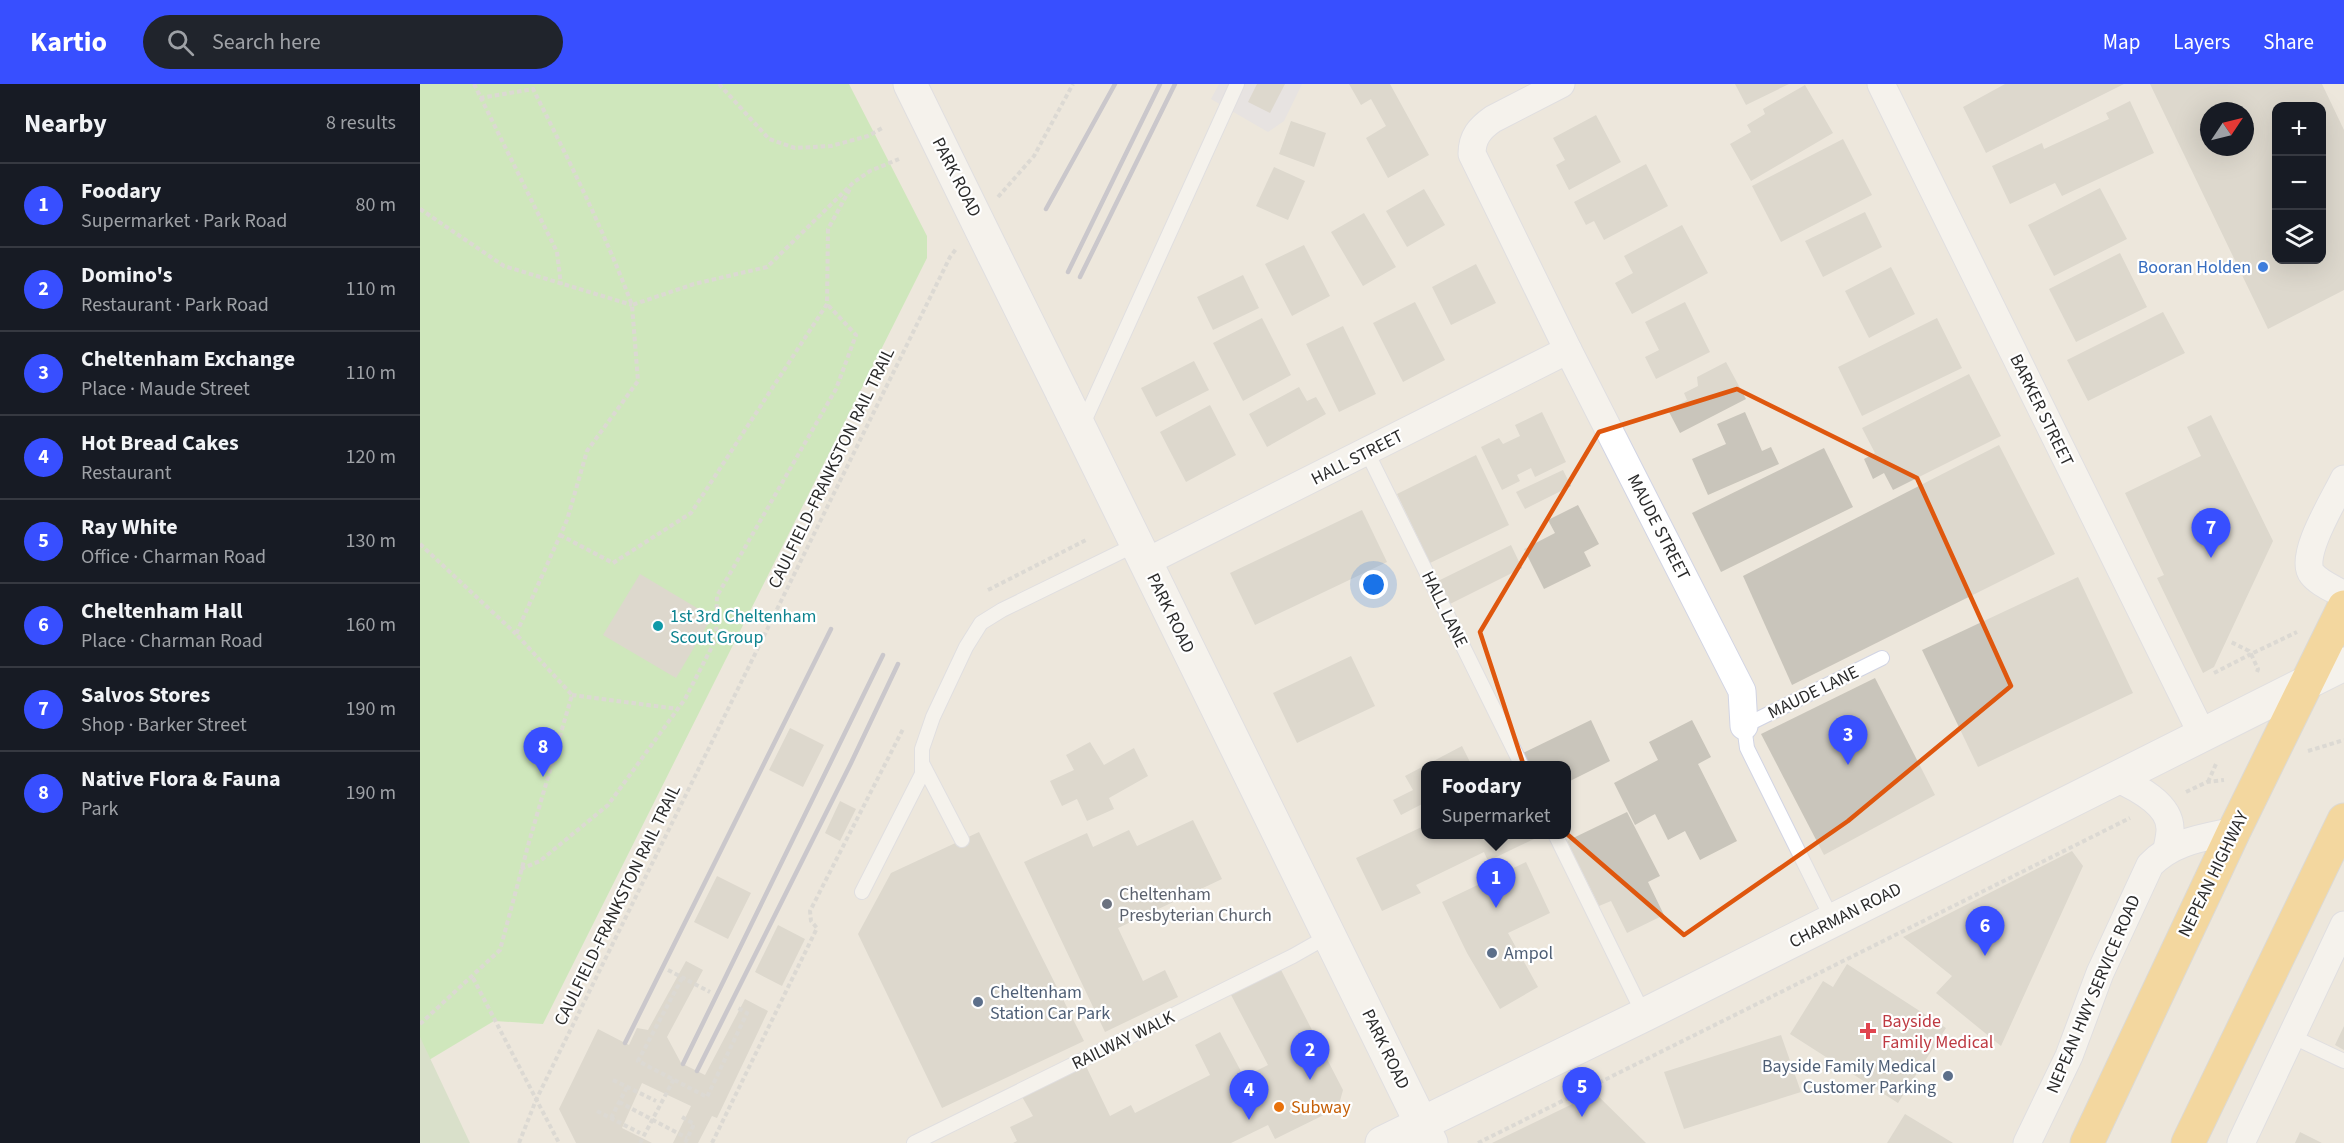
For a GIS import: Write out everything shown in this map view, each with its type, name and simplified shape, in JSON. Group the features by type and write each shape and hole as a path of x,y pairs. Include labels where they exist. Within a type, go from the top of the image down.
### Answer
{"highway":[{"name":"NEPEAN HIGHWAY","path":"2087,1143 2234,831 2344,607"},
{"path":"2187,1143 2344,820"}],"street":[{"name":"PARK ROAD","path":"910,84 1427,1133"},
{"name":"MAUDE STREET","path":"1562,84 1483,126 1475,137 1472,154 1742,692 1744,726"},
{"name":"BARKER STREET","path":"1881,84 2203,736"},
{"name":"HALL STREET","path":"1141,553 1367,452 1569,350"},
{"path":"2344,479 2311,547 2308,565 2316,578 2344,595"},
{"name":"CHARMAN ROAD","path":"1382,1143 1427,1133 1644,1015 2344,664"},
{"path":"2116,778 2138,788 2166,814 2169,826 2167,849"},
{"name":"NEPEAN HWY SERVICE ROAD","path":"2027,1143 2069,1056 2100,973 2150,865 2167,849 2182,843 2234,831"},
{"path":"2241,1143 2344,925"}],"lane":[{"path":"1081,428 1237,84"},
{"name":"HALL LANE","path":"1367,452 1520,761"},
{"path":"862,892 922,774 922,749 933,717 966,647 981,623 1002,610 1141,553"},
{"name":"MAUDE LANE","path":"1744,726 1882,658"},
{"name":"MAUDE STREET","path":"1744,726 1747,748 1833,921"},
{"path":"923,765 962,840"},
{"path":"1558,839 1644,1015"},
{"name":"RAILWAY WALK","path":"914,1143 1330,936"},
{"path":"2291,1036 2344,1061"}],"path":[{"path":"474,84 557,252 561,285"},
{"path":"719,84 769,139 795,148 831,146 868,136 884,127"},
{"name":"CAULFIELD-FRANKSTON RAIL TRAIL","path":"519,1143 536,1100 950,257 1034,156 1073,84"},
{"path":"480,98 533,89 604,233 633,305 638,381 587,451 567,520 516,634"},
{"path":"420,209 504,267 633,305 694,284 767,267 854,182 899,159"},
{"path":"560,535 613,563 691,513 827,304 828,229 854,182"},
{"path":"521,869 540,861 608,805 678,709 716,639 717,597 836,389 856,335 827,304"},
{"path":"420,544 516,634 572,695 678,709"},
{"path":"2231,642 2249,651 2258,669"},
{"path":"2214,672 2251,654"},
{"path":"420,1024 473,978 500,950 521,869 572,695"},
{"path":"1478,1143 2157,804 2207,782"},
{"path":"668,970 710,992"},
{"path":"473,978 559,1143"},
{"path":"682,978 638,1061 707,1096 747,1013 736,1007"},
{"path":"640,1143 674,1079"},
{"path":"613,1080 656,1101"},
{"path":"611,1118 627,1087"},
{"path":"619,1102 686,1141 694,1124 682,1117"},
{"path":"597,1110 640,1132"}],"highlighted area":[{"path":"1737,389 1917,478 2011,686 1848,821 1684,935 1538,809 1480,632 1599,432"}],"shaded area":[{"path":"1219,84 1302,84 1284,121 1268,132 1211,99"}],"green space":[{"path":"420,84 849,84 927,236 927,258 543,1024 494,1021 424,1063 420,1054"},
{"path":"420,1037 470,1143 420,1143"}],"building":[{"path":"1257,84 1285,84 1270,113 1248,102"},
{"path":"1349,84 1390,84 1429,155 1388,178 1366,138 1386,126 1371,99 1361,105"},
{"path":"1735,84 1789,84 1746,105"},
{"path":"2005,84 2124,84 1986,153 1963,107"},
{"path":"2150,84 2322,84 2344,130 2344,290 2268,329"},
{"path":"1805,85 1833,133 1751,181 1730,144 1751,132 1747,125 1765,114 1763,109"},
{"path":"2130,101 2154,153 2062,196 2055,183 2010,204 1992,166 2042,143 2044,149 2109,119 2106,113"},
{"path":"1596,115 1621,162 1569,190 1556,165 1565,160 1553,138"},
{"path":"1291,121 1326,133 1314,167 1279,154"},
{"path":"1843,139 1872,195 1781,242 1752,186"},
{"path":"1646,164 1668,206 1604,240 1594,221 1586,225 1574,202"},
{"path":"1274,167 1305,181 1288,220 1256,206"},
{"path":"2100,188 2127,239 2054,276 2028,225"},
{"path":"1424,189 1445,225 1407,247 1386,211"},
{"path":"1865,212 1882,247 1823,277 1805,241"},
{"path":"1364,213 1396,267 1363,286 1331,232"},
{"path":"1682,225 1708,273 1632,314 1615,283 1633,273 1624,256"},
{"path":"1304,245 1330,296 1292,316 1265,264"},
{"path":"2120,253 2147,307 2076,342 2049,289"},
{"path":"1476,264 1496,303 1451,325 1432,287"},
{"path":"1891,267 1915,314 1869,338 1845,291"},
{"path":"1243,275 1259,308 1213,330 1197,297"},
{"path":"1415,302 1445,360 1403,382 1373,323"},
{"path":"1685,302 1710,352 1656,379 1645,357 1659,350 1645,322"},
{"path":"2163,312 2185,353 2088,401 2067,360"},
{"path":"1262,318 1291,375 1243,401 1213,343"},
{"path":"1937,318 1962,368 1862,416 1838,367"},
{"path":"1343,326 1376,394 1339,412 1306,344"},
{"path":"1194,361 1209,390 1156,417 1141,388"},
{"path":"1726,362 1746,399 1680,433 1668,410 1687,400 1684,393 1698,386 1697,377"},
{"path":"1969,374 2001,436 1893,490 1884,473 1873,479 1864,459 1875,453 1862,428"},
{"path":"1299,387 1307,401 1316,397 1326,414 1267,447 1249,414"},
{"path":"1210,405 1236,455 1186,482 1160,432"},
{"path":"1542,412 1566,462 1535,477 1531,468 1517,475 1520,481 1502,490 1481,447 1499,438 1503,444 1520,436 1515,425"},
{"path":"1745,412 1762,451 1771,447 1779,464 1708,495 1692,459 1726,444 1717,424"},
{"path":"2211,415 2273,541 2214,667 2203,673 2157,578 2164,575 2125,493 2201,456 2187,427"},
{"path":"1999,445 2055,554 1792,685 1743,576"},
{"path":"1824,448 1853,507 1721,572 1692,513"},
{"path":"1476,455 1509,525 1430,563 1397,494"},
{"path":"1563,470 1571,486 1525,509 1516,492"},
{"path":"1578,505 1599,544 1584,552 1591,566 1544,589 1524,549 1555,533 1548,520"},
{"path":"1362,510 1387,562 1255,625 1230,573"},
{"path":"1511,545 1522,568 1450,604 1438,581"},
{"name":"1st 3rd Cheltenham Scout Group","path":"640,574 712,617 676,678 603,635"},
{"path":"2078,577 2133,693 1978,767 1922,650"},
{"path":"1351,656 1375,706 1297,743 1273,693"},
{"path":"1875,678 1935,795 1824,855 1761,734"},
{"path":"1591,720 1610,761 1571,780 1571,761 1524,761 1521,754"},
{"path":"1692,720 1711,757 1698,764 1737,841 1700,860 1685,831 1668,840 1655,814 1635,825 1614,783 1658,760 1649,742"},
{"path":"790,728 824,745 803,787 769,770"},
{"path":"1090,742 1104,765 1134,748 1148,776 1109,798 1114,809 1087,821 1077,799 1062,806 1050,781 1074,770 1066,755"},
{"path":"1462,746 1470,761 1434,761"},
{"path":"1421,768 1421,805 1401,815 1393,800 1413,790 1405,776"},
{"path":"840,801 856,809 840,841 825,833"},
{"path":"1627,812 1660,876 1648,882 1664,915 1627,933 1611,901 1599,906 1567,841"},
{"name":"Cheltenham Presbyterian Church","path":"1193,820 1222,879 1118,928 1143,981 1165,970 1178,997 1105,1032 1024,862 1087,833 1093,847 1129,830 1137,846"},
{"path":"1421,827 1421,839 1534,839 1488,861 1484,852 1416,885 1421,893 1382,911 1356,858"},
{"name":"Cheltenham Station Car Park","path":"979,832 1084,1041 942,1108 858,934 891,873"},
{"path":"2072,851 2083,866 2001,1046 1936,993 1952,976 1903,937"},
{"path":"1526,862 1550,913 1508,933 1538,987 1500,1009 1467,953 1442,902"},
{"path":"717,876 751,893 728,939 694,922"},
{"path":"778,925 805,939 782,986 755,972"},
{"path":"686,961 703,970 667,1037 681,1063 705,1075 745,999 768,1011 717,1118 712,1116 698,1143 673,1143 691,1106 642,1083 622,1128 652,1143 576,1143 559,1109 598,1029 629,1045 637,1028 648,1030"},
{"name":"Bayside Family Medical","path":"1847,964 1946,1028 1898,1103 1790,1034 1823,981 1833,987"},
{"path":"1280,968 1343,1090 1338,1108 1275,1139 1268,1125 1231,1143 1013,1143 1017,1141 1010,1127 1033,1116 1021,1095 1085,1064 1110,1116 1131,1105 1135,1113 1210,1075 1195,1045 1220,1032 1244,1077 1268,1065 1230,993"},
{"path":"2344,1026 2344,1050 2335,1045"},
{"path":"1781,1035 1801,1092 1684,1129 1664,1072"},
{"path":"1595,1093 1646,1143 1492,1143"},
{"path":"1905,1114 1953,1143 1887,1143"},
{"path":"2300,1132 2322,1143 2295,1143"}],"railway":[{"path":"1046,209 1115,84"},
{"path":"1068,272 1160,84"},
{"path":"1080,277 1175,84"},
{"path":"625,1043 831,629"},
{"path":"683,1064 883,655"},
{"path":"697,1071 898,664"}],"place":[{"name":"Booran Holden","path":"2263,267"},
{"name":"Salvos Stores","path":"2211,558"},
{"name":"1st 3rd Cheltenham Scout Group","path":"658,626"},
{"name":"Cheltenham Exchange","path":"1848,765"},
{"name":"Native Flora & Fauna","path":"543,777"},
{"name":"Cheltenham Presbyterian Church","path":"1107,904"},
{"name":"Foodary","path":"1496,908"},
{"name":"Ampol","path":"1492,953"},
{"name":"Cheltenham Hall","path":"1985,956"},
{"name":"Cheltenham Station Car Park","path":"978,1002"},
{"name":"Bayside Family Medical","path":"1868,1031"},
{"name":"Bayside Family Medical Customer Parking","path":"1948,1076"},
{"name":"Domino's","path":"1310,1080"},
{"name":"Subway","path":"1279,1107"},
{"name":"Ray White","path":"1582,1117"},
{"name":"Hot Bread Cakes","path":"1249,1120"}]}
